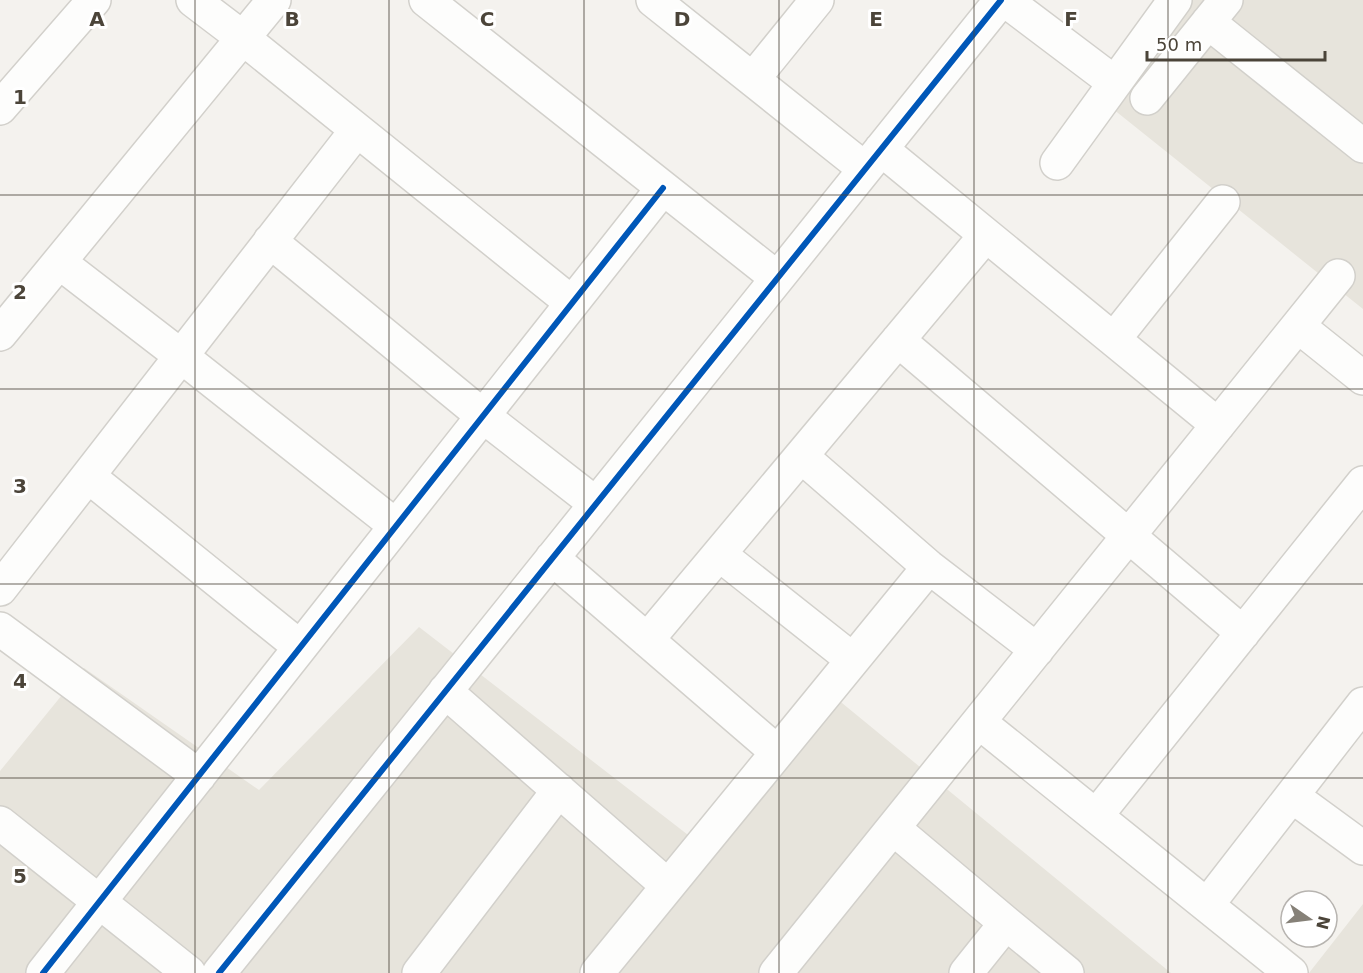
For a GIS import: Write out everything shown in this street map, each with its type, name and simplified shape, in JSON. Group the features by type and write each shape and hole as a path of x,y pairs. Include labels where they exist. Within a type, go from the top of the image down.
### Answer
{"street":[{"path":"0,108 94,0"},
{"path":"193,0 572,303"},
{"path":"0,334 274,0"},
{"path":"653,0 753,80 986,235 1218,425"},
{"path":"753,80 817,0"},
{"path":"219,973 1003,0 1115,83"},
{"path":"1057,163 1175,0"},
{"path":"446,6 663,188 777,278"},
{"path":"1147,98 1217,11 1363,146"},
{"path":"0,589 357,130"},
{"path":"43,973 663,188"},
{"path":"1114,339 1222,202"},
{"path":"647,640 986,235"},
{"path":"270,241 483,416 596,504"},
{"path":"59,262 396,526"},
{"path":"776,973 1338,276"},
{"path":"1298,326 1363,378"},
{"path":"898,340 1243,633"},
{"path":"801,456 929,567 1037,650"},
{"path":"88,476 300,647"},
{"path":"1096,816 1363,483"},
{"path":"719,554 853,660"},
{"path":"552,558 777,752"},
{"path":"597,973 929,567"},
{"path":"0,630 199,776"},
{"path":"445,691 668,886"},
{"path":"1207,905 1363,704"},
{"path":"979,722 1291,973"},
{"path":"419,973 559,790"},
{"path":"1292,796 1363,848"},
{"path":"0,823 189,973"},
{"path":"893,828 1067,973"},
{"path":"966,973 1006,923"}],"shaded area":[{"path":"1161,0 1363,0 1363,309 1113,109"},
{"path":"419,627 692,838 814,680 1171,973 0,973 0,771 84,668 259,790"},
{"path":"1363,904 1363,973 1309,973 1328,949 1339,949 1339,935"}],"cycle path":[{"path":"219,973 1001,0"},
{"path":"43,973 663,188"}]}
